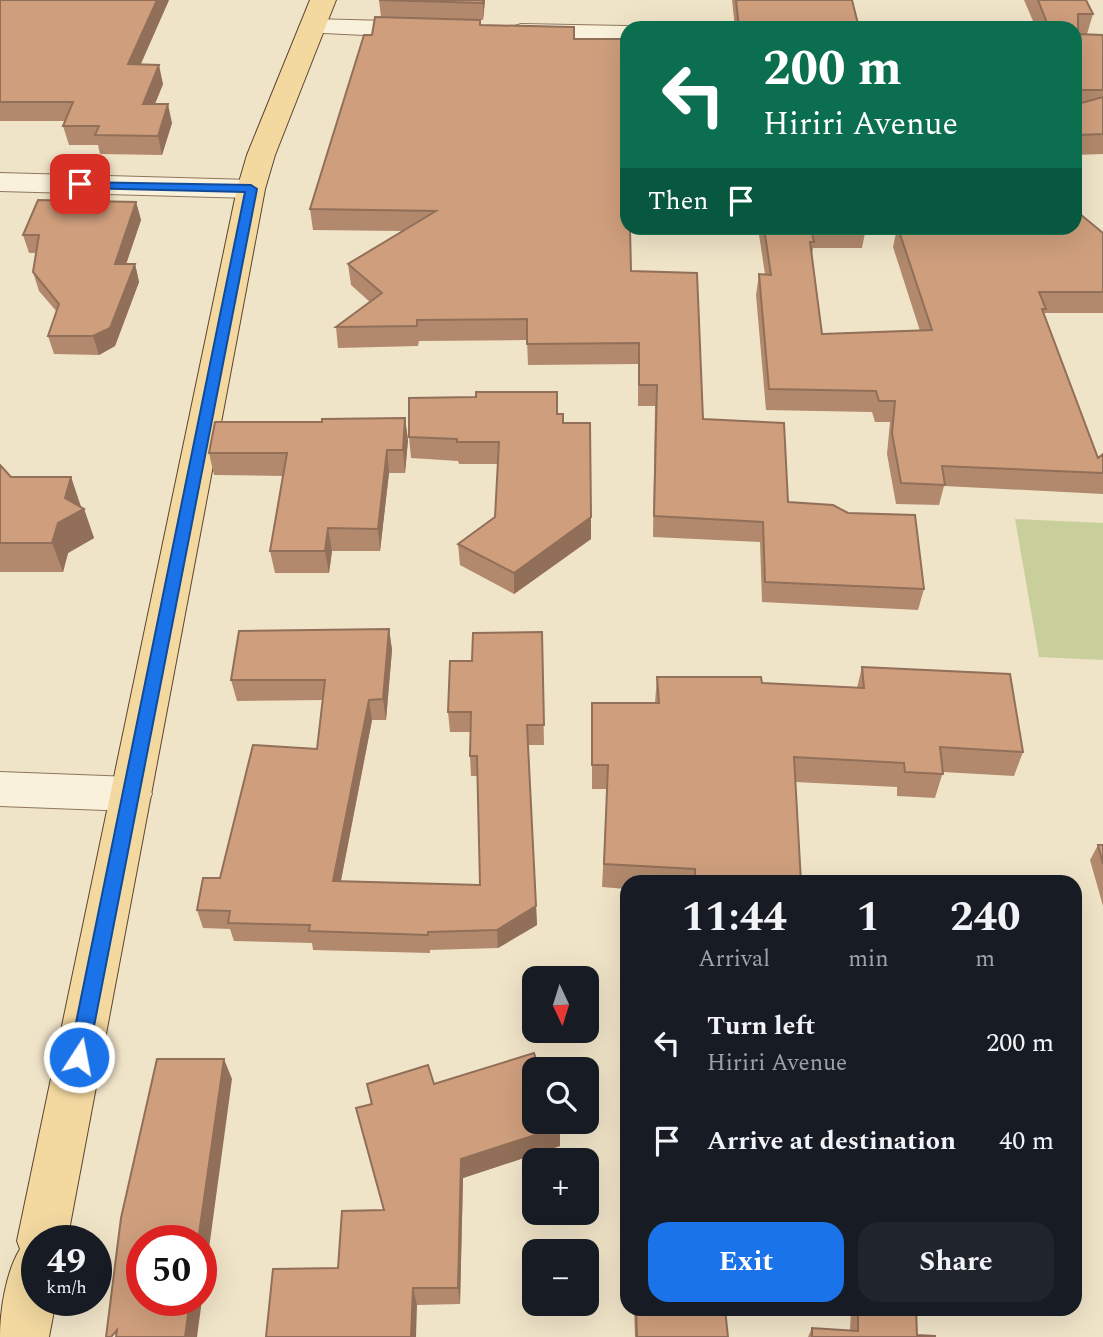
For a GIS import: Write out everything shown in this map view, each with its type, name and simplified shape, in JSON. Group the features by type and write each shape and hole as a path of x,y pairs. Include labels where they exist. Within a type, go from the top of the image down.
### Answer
{"main road":[{"path":"45,1225 251,189 261,155 318,13"},
{"path":"23,1337 27,1316"}],"street":[{"path":"318,13 451,30"},
{"path":"492,31 620,34"},
{"path":"0,182 251,189"},
{"path":"0,789 131,794"}],"green space":[{"path":"1015,519 1103,523 1103,660 1039,657"}],"building":[{"path":"0,0 157,0 128,64 159,65 143,104 168,104 158,136 95,135 99,126 63,126 73,102 0,102"},
{"path":"379,0 483,0 483,3"},
{"path":"736,0 852,0 857,21 738,21"},
{"path":"1038,0 1086,0 1093,14 1078,14 1078,21 1046,21"},
{"path":"375,17 480,20 480,25 574,27 574,39 620,39 620,235 630,235 631,271 697,273 703,419 784,423 788,502 833,505 848,513 915,515 924,589 765,582 763,522 654,516 657,385 639,385 639,343 527,344 527,319 417,320 417,326 336,327 382,293 348,264 436,211 310,209 364,35 372,35"},
{"path":"1082,34 1103,37 1103,90 1082,90"},
{"path":"1103,97 1103,134 1082,135 1082,103"},
{"path":"38,200 136,202 115,264 135,264 110,328 93,336 48,336 59,304 33,272 39,235 23,235"},
{"path":"1082,216 1103,233 1103,292 1039,292 1046,309 1042,309 1098,458 1103,454 1103,473 942,466 945,485 901,483 892,433 895,401 879,401 876,391 769,389 759,274 771,275 765,235 812,235 814,242 810,242 822,334 932,330 900,235 1082,235"},
{"path":"476,392 557,392 557,414 563,414 563,423 590,423 591,517 514,573 458,544 495,517 499,442 457,442 457,439 409,437 409,398 476,397"},
{"path":"405,418 403,450 387,450 378,529 328,528 325,551 270,551 287,453 209,453 215,422 322,422 322,419"},
{"path":"0,465 11,477 71,477 65,498 84,509 58,523 52,543 0,543"},
{"path":"389,629 383,699 369,700 333,881 480,885 477,756 470,756 471,712 448,712 450,661 472,661 473,633 542,632 544,725 527,725 536,906 497,930 428,932 428,935 309,931 310,925 228,923 230,911 197,910 203,878 220,878 253,745 317,749 325,680 231,680 239,631"},
{"path":"862,667 1010,674 1023,752 940,747 943,774 905,772 904,763 794,757 801,875 695,875 695,869 604,864 608,765 592,765 592,703 659,703 657,677 761,677 762,683 864,688"},
{"path":"1098,845 1103,845 1103,864"},
{"path":"534,1053 535,1057 522,1057 522,1134 538,1134 461,1159 458,1288 413,1288 411,1337 266,1337 273,1269 338,1268 342,1211 384,1210 356,1108 372,1104 367,1084 428,1065 434,1084"},
{"path":"157,1059 224,1059 200,1225 126,1225 126,1316 188,1316 185,1337 116,1337 117,1330 111,1337 106,1337 109,1316 112,1316 112,1289 121,1218"},
{"path":"636,1316 726,1316 728,1337 637,1337"},
{"path":"858,1316 916,1316 917,1335 935,1337 812,1337 812,1328 858,1331"}],"route":[{"path":"79,1057 251,189 80,184"}]}
